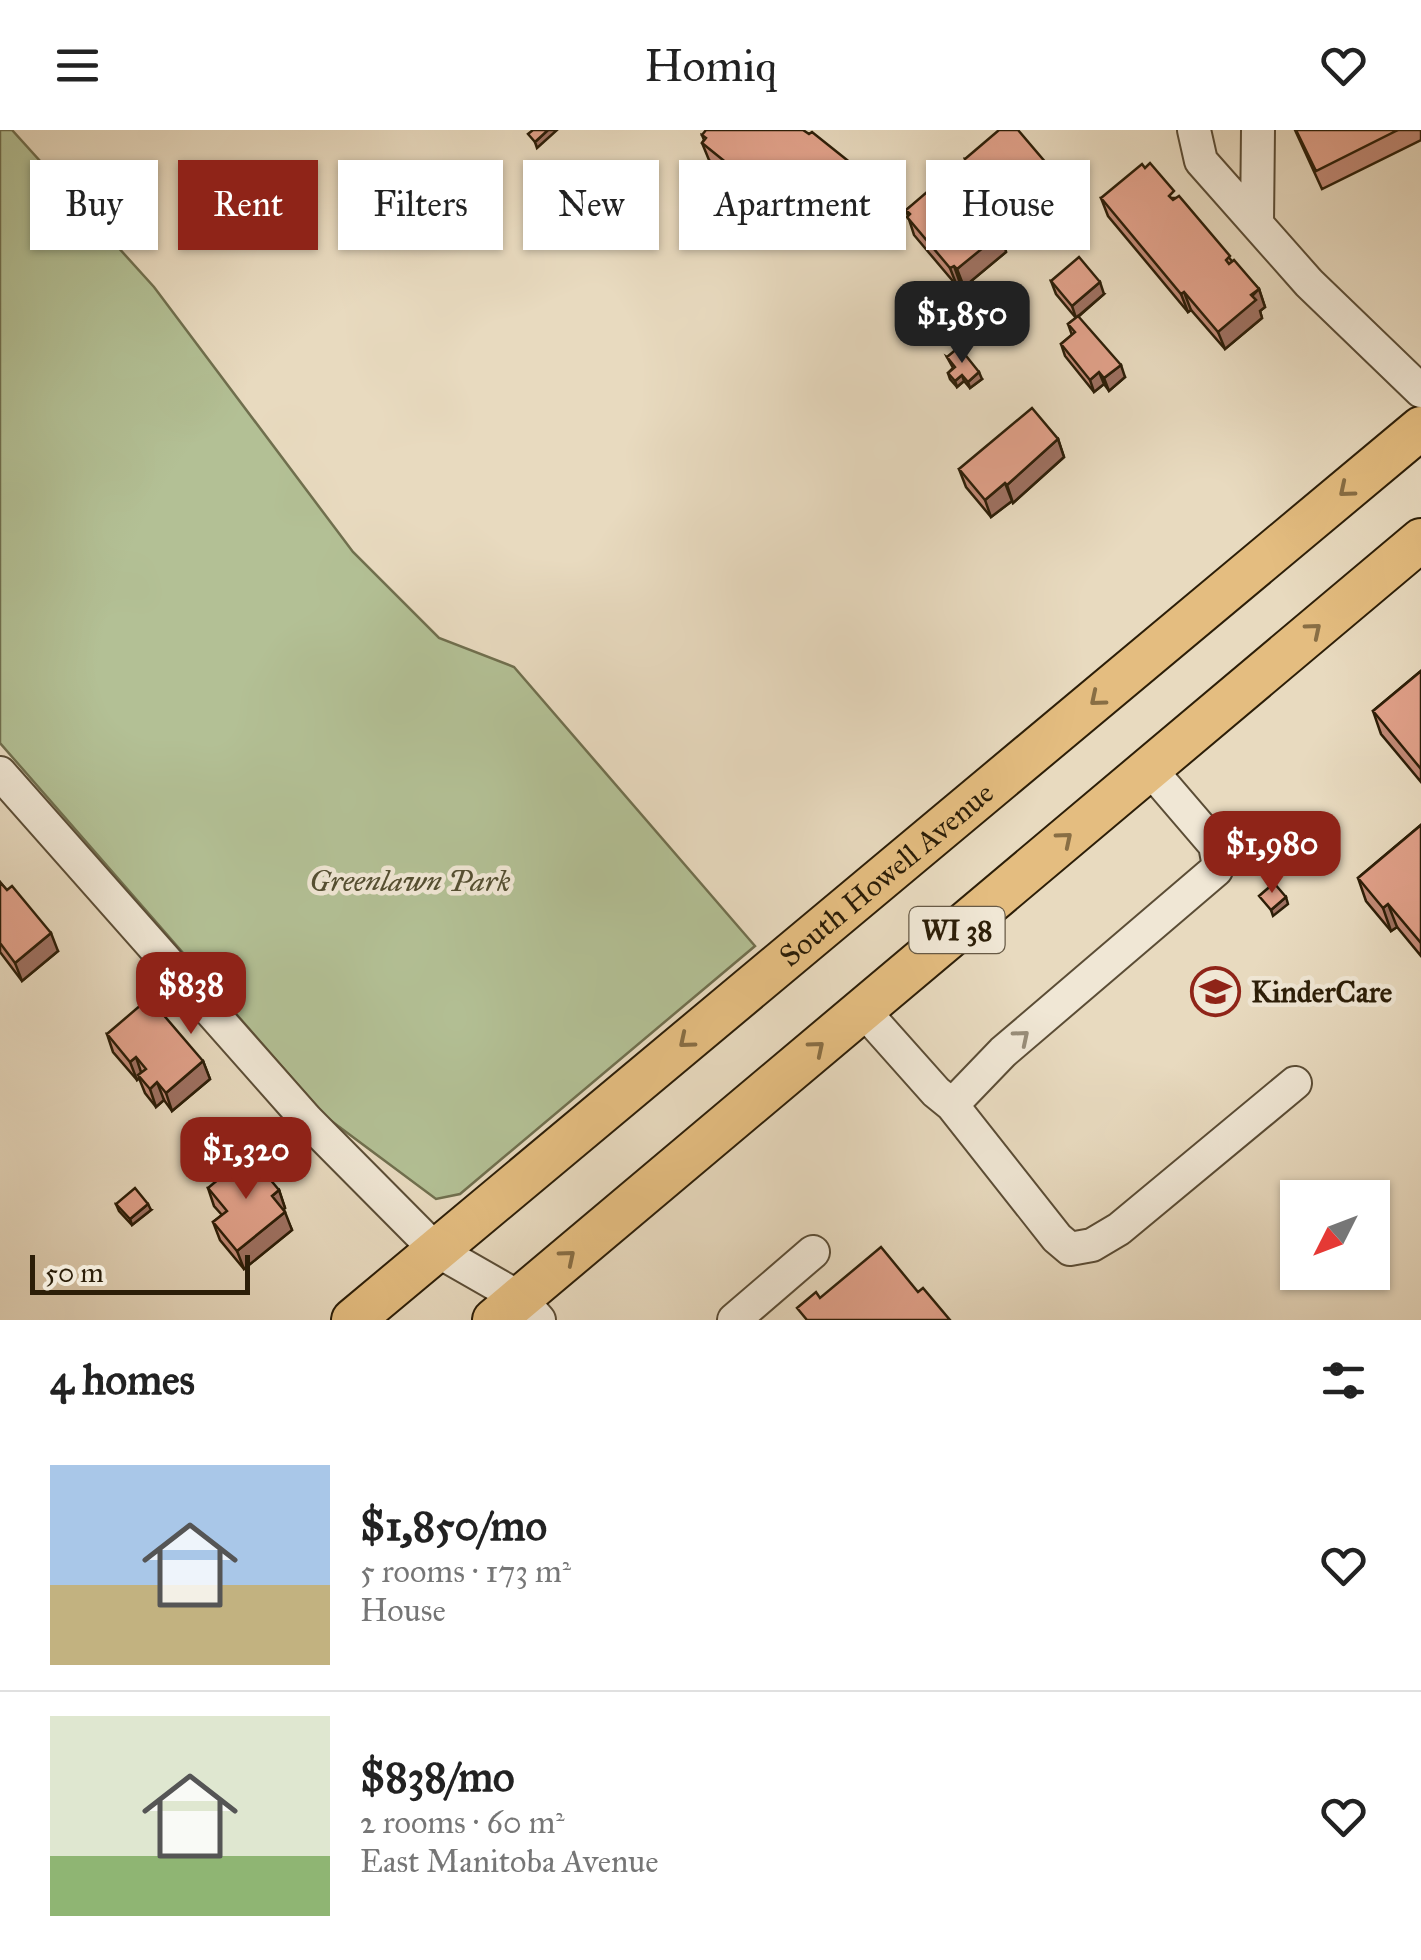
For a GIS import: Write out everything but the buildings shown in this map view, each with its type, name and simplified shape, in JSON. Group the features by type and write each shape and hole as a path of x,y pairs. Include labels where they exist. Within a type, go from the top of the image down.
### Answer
{"main road":[{"name":"South Howell Avenue","path":"353,1320 1421,428"},
{"name":"WI 38","path":"517,1313 863,1010 1421,540"}],"street":[{"path":"1194,130 1200,161 1309,283 1421,391"},
{"path":"1257,222 1258,130"},
{"path":"952,1104 1003,1052 1216,870 1215,845 1149,768"},
{"path":"0,773 307,1120 436,1250 517,1313"},
{"path":"863,1010 936,1092 952,1104 1057,1238 1070,1249 1092,1245 1119,1228 1296,1084"},
{"path":"734,1320 813,1252"}],"green space":[{"name":"Greenlawn Park","path":"0,130 12,130 39,160 30,160 30,250 121,250 154,287 353,552 439,638 514,667 755,946 460,1194 436,1199 326,1117 0,743"}],"place":[{"name":"KinderCare","path":"1216,992"}]}
